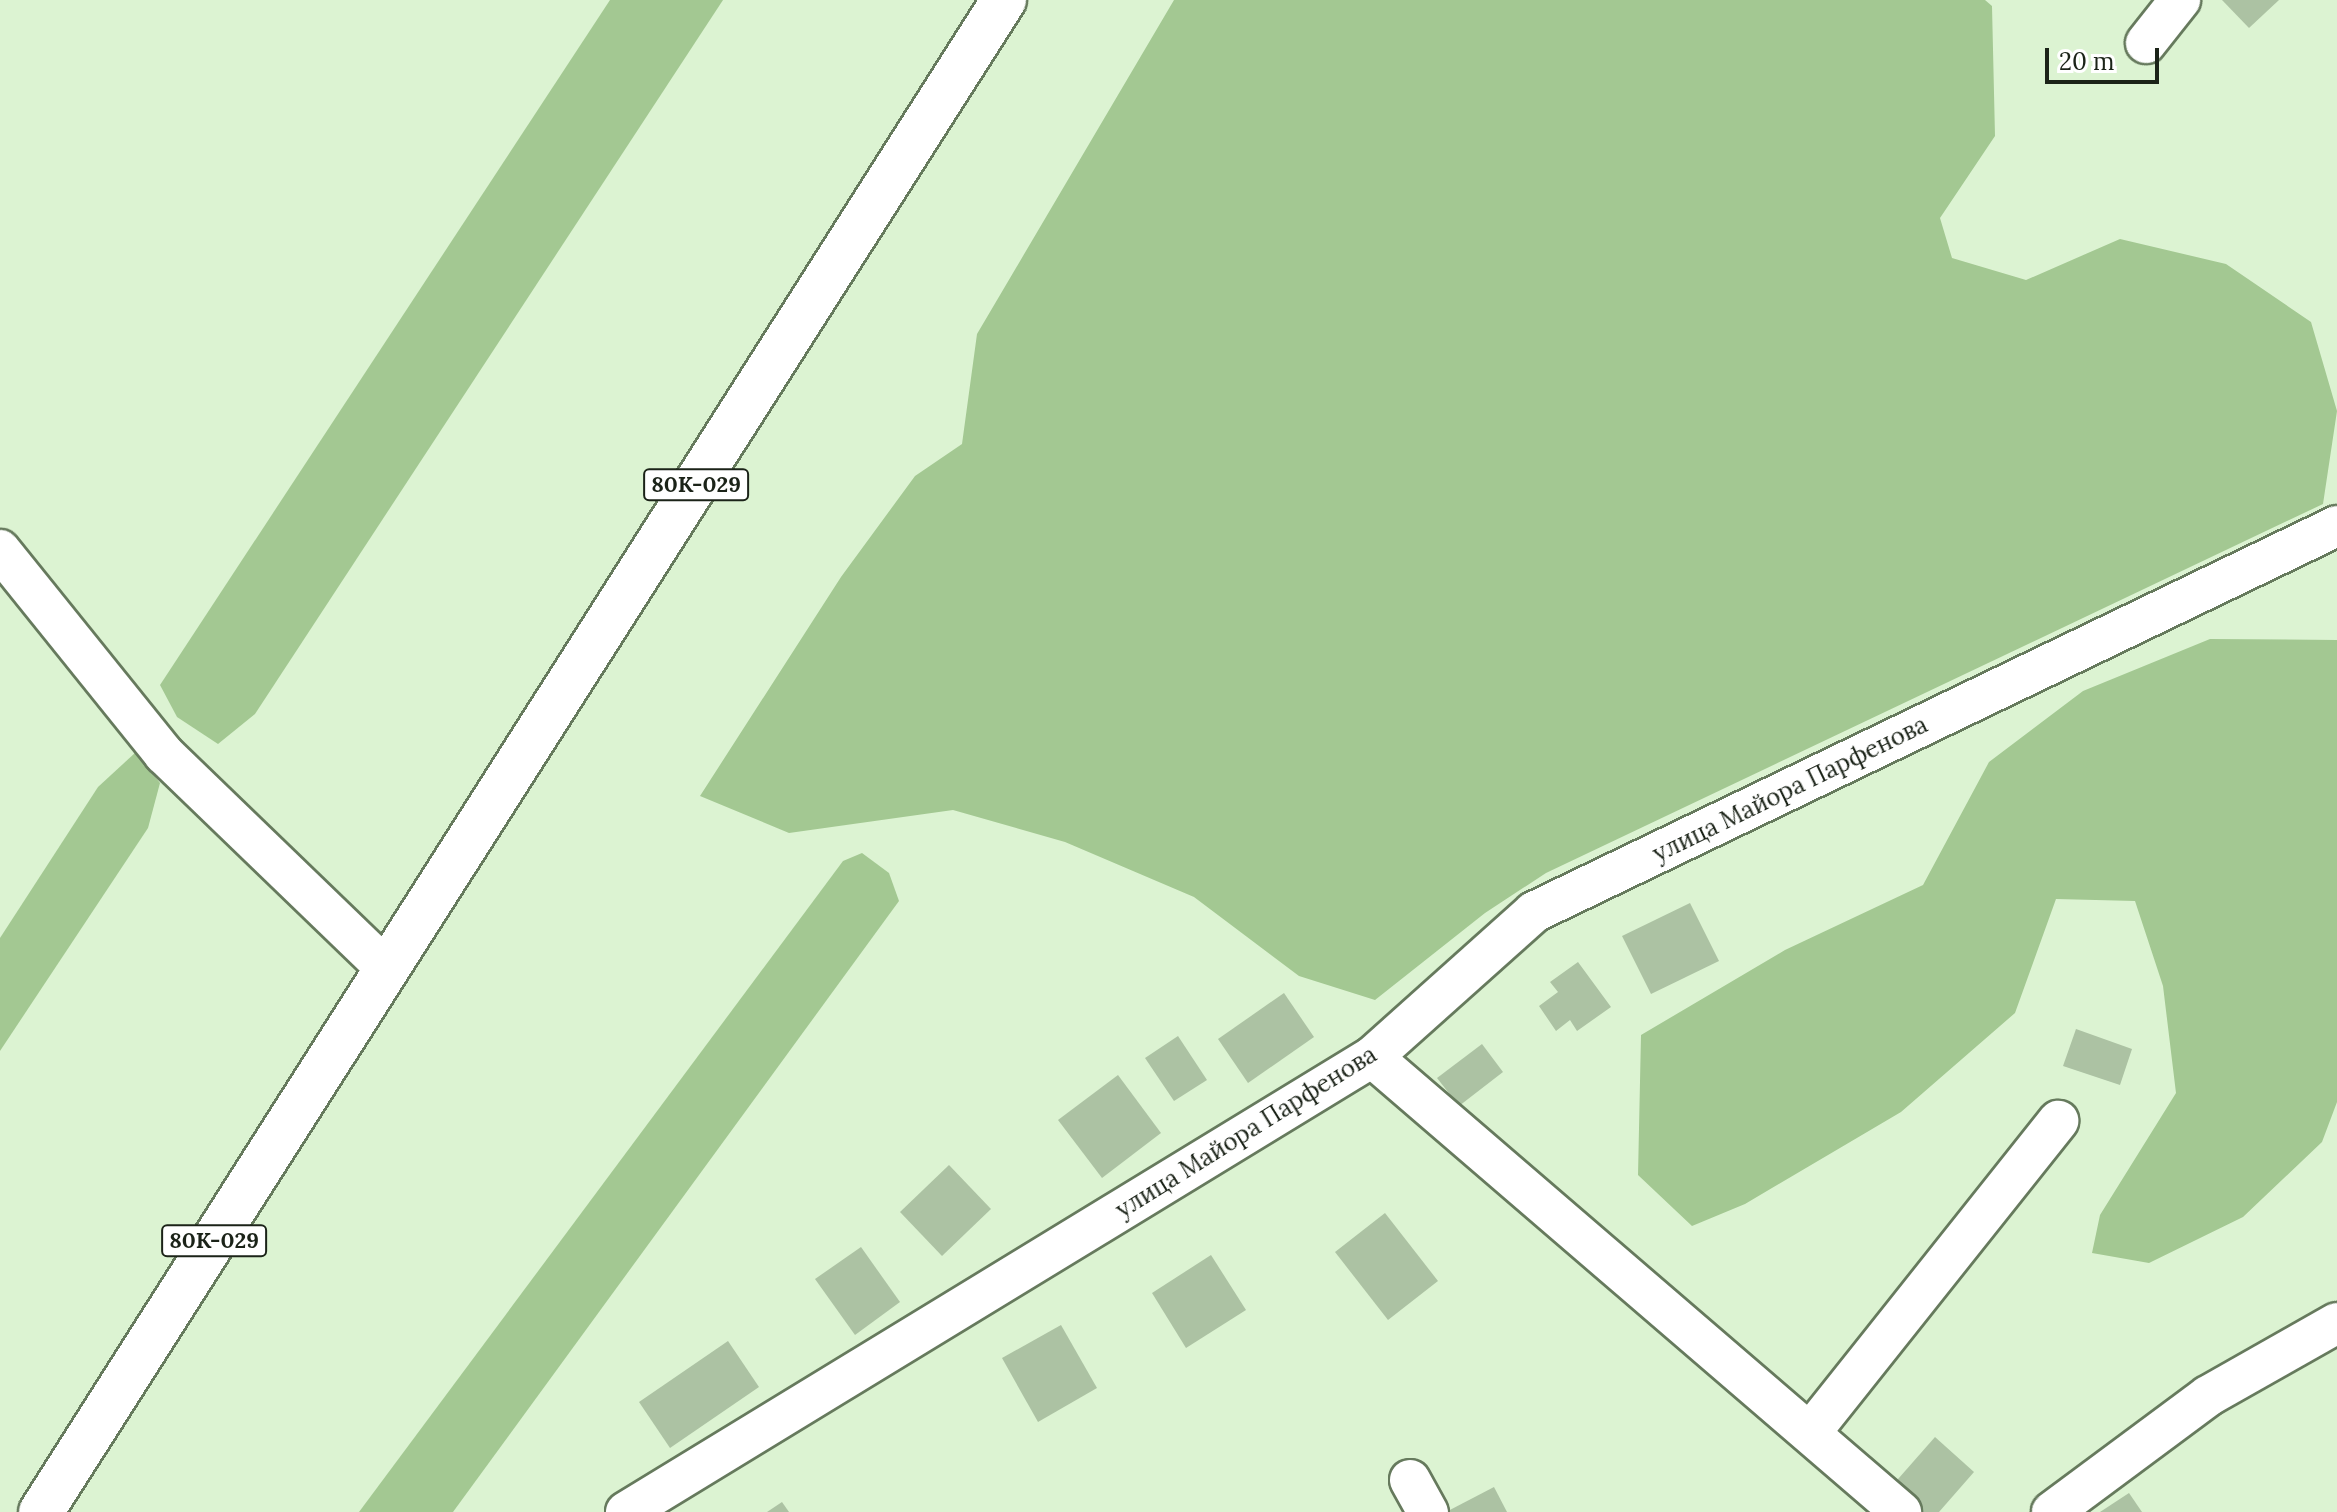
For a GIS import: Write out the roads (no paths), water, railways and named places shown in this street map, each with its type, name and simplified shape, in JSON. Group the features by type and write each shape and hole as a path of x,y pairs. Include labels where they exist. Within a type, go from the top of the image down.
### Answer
{"main road":[{"name":"80К-029","path":"41,1512 1004,0"}],"street":[{"path":"2146,43 2180,0"},
{"name":"улица Майора Парфенова","path":"626,1512 1372,1057 1534,912 2337,526"},
{"path":"0,550 164,754 387,969"},
{"path":"1372,1057 1901,1512"},
{"path":"1810,1433 2058,1121"},
{"path":"2052,1512 2208,1396 2337,1323"}]}
